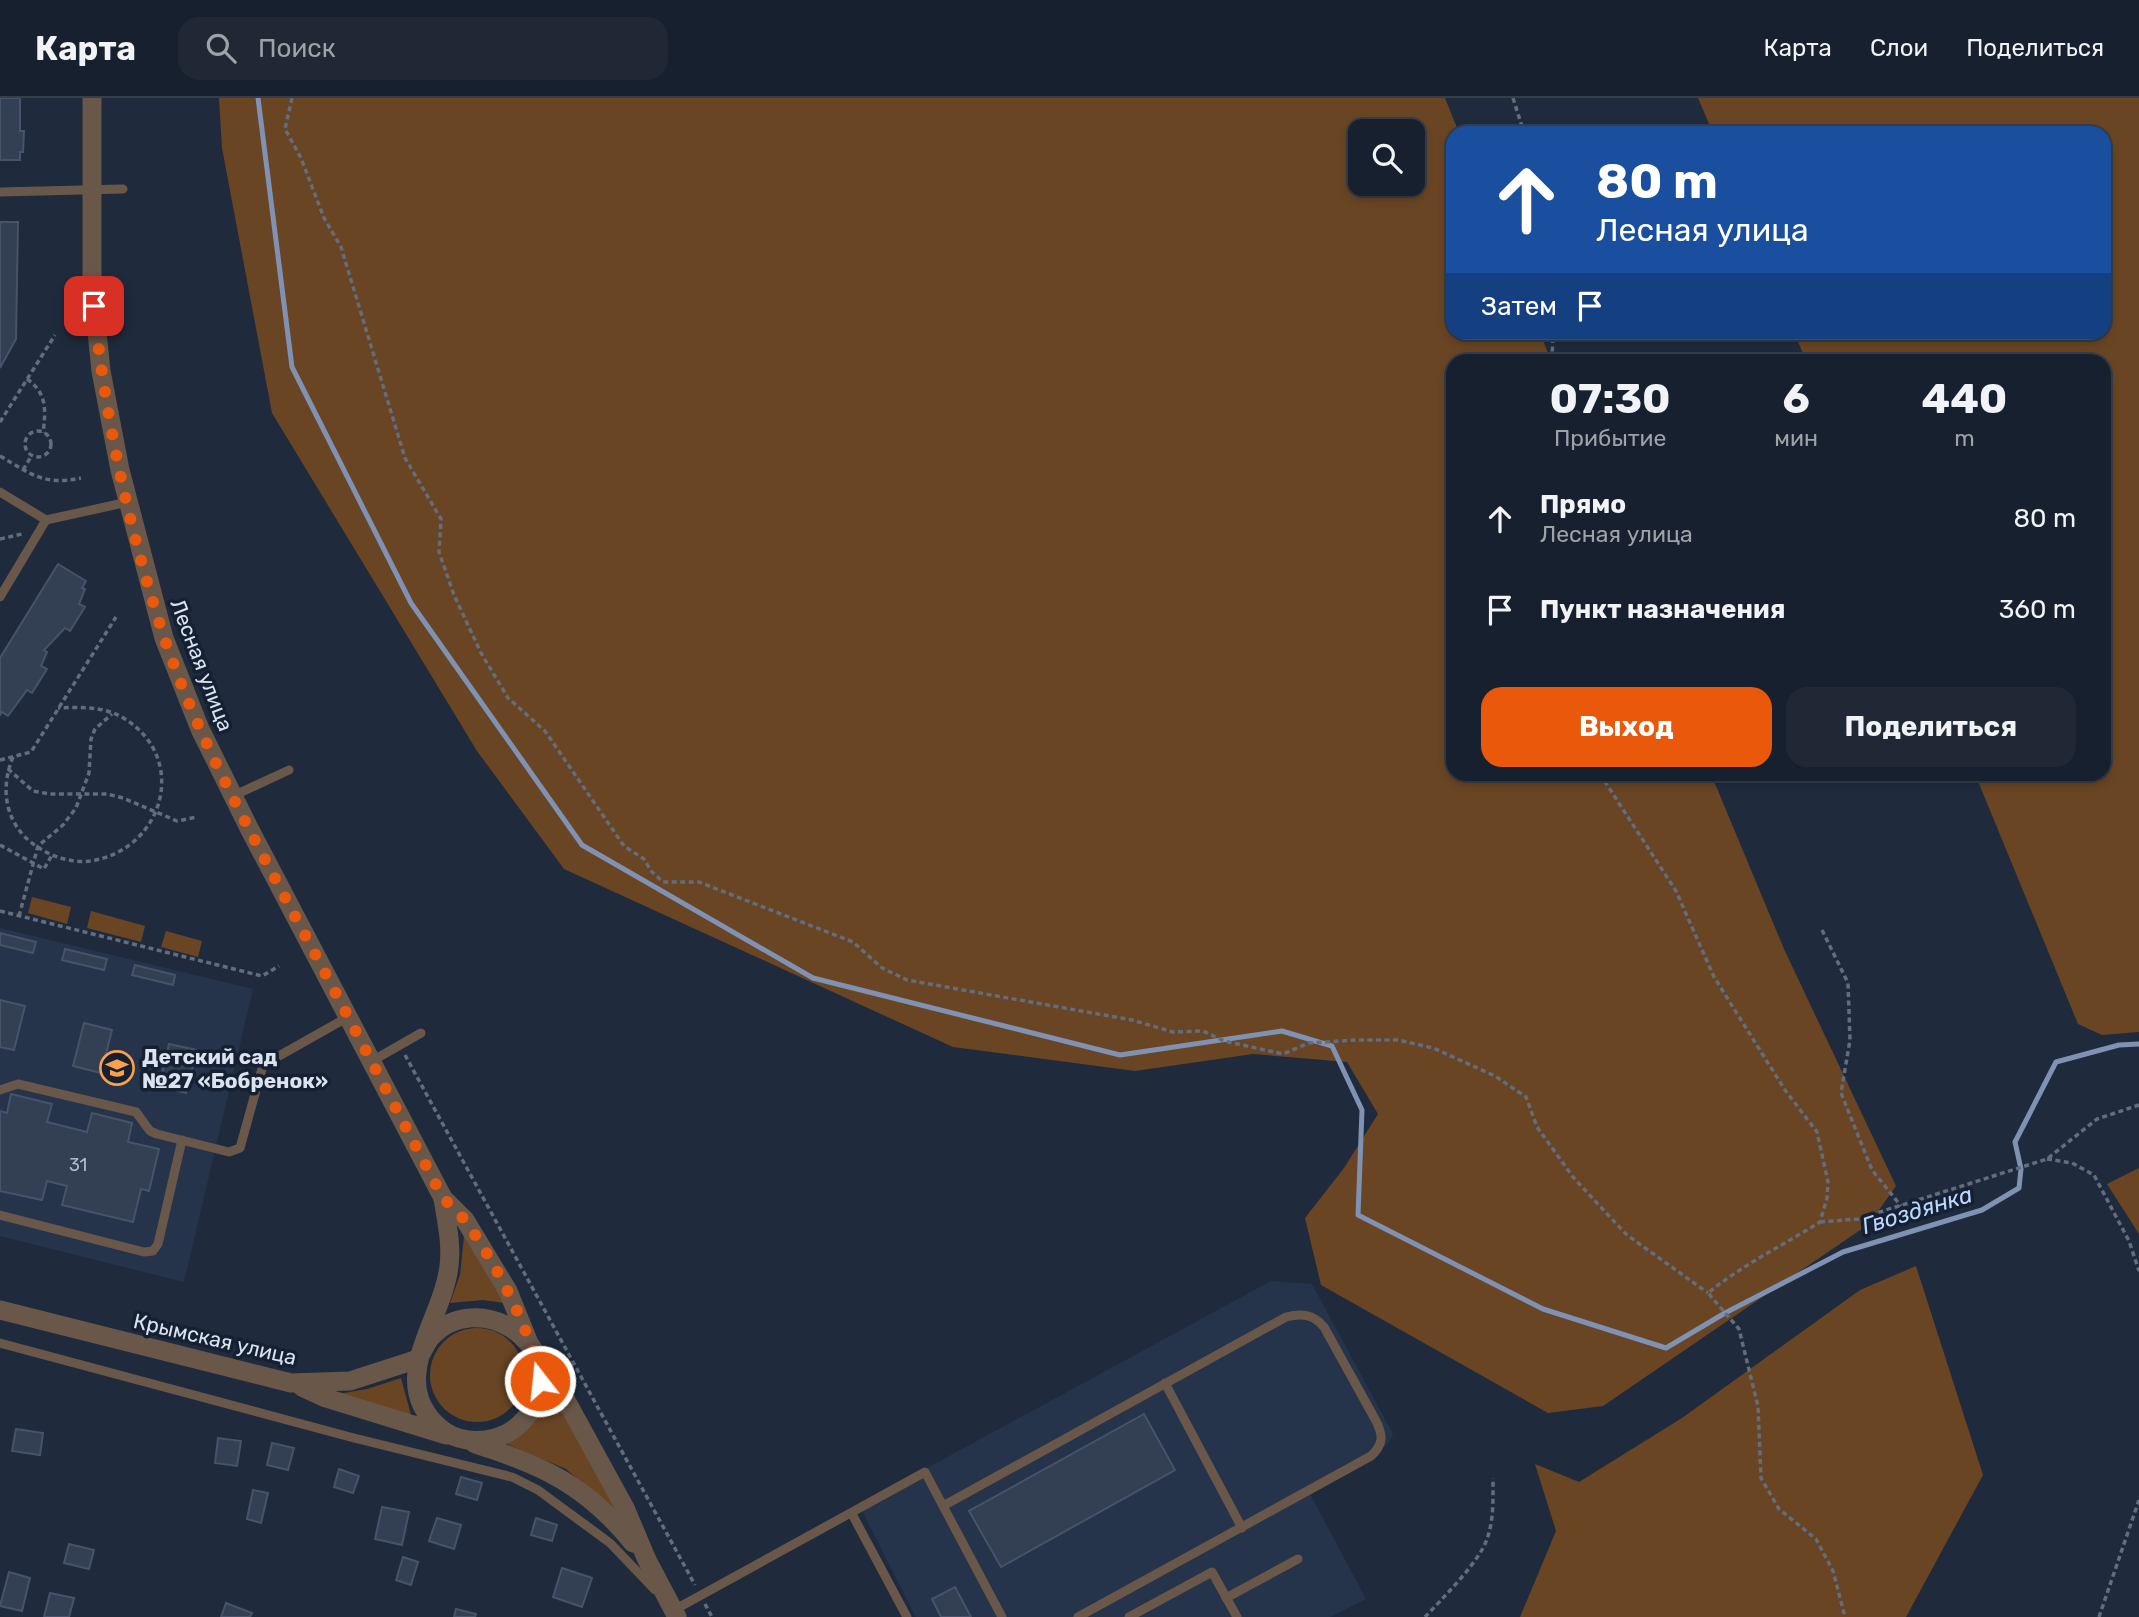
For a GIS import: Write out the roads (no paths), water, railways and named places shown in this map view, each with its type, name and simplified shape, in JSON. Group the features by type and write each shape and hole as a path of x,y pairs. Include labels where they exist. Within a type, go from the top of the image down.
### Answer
{"street":[{"name":"Лесная улица","path":"92,98 92,284 101,371 128,502 164,638 200,729 233,796 443,1198"},
{"path":"443,1198 465,1220 508,1291 538,1363 540,1381 537,1398 529,1414 517,1427 502,1437 485,1441 461,1439 443,1431 428,1417 418,1399 415,1379 418,1359 443,1297 450,1265 443,1198"},
{"name":"Крымская улица","path":"0,1310 291,1382 350,1381 418,1359"},
{"path":"418,1359 431,1337 449,1324 470,1317 492,1318 513,1327 529,1343 562,1394 625,1508 647,1560 676,1613"},
{"path":"291,1382 326,1398 512,1455 553,1472 590,1498 621,1528 647,1560"}],"lane":[{"path":"0,192 123,189"},
{"path":"0,492 46,520 128,502"},
{"path":"0,597 46,520"},
{"path":"233,796 289,770"},
{"path":"0,1090 18,1084 136,1112 150,1131 229,1152 240,1148 263,1065 348,1016"},
{"path":"372,1061 421,1033"},
{"path":"0,1215 144,1252 153,1251 158,1244 183,1140"},
{"path":"943,1506 1286,1317 1300,1314 1316,1318 1324,1327 1376,1420 1382,1434 1379,1449 1242,1528 1078,1617"},
{"path":"0,1343 512,1477 538,1490 610,1543 676,1613 701,1595 925,1472 1002,1617"},
{"path":"1165,1383 1242,1528"},
{"path":"852,1514 907,1617"},
{"path":"1226,1598 1298,1559"},
{"path":"1129,1617 1212,1572 1237,1617"}],"waterway":[{"name":"Гвоздянка","path":"258,98 292,367 411,603 582,845 813,978 1120,1055 1282,1031 1332,1046 1362,1110 1358,1215 1543,1309 1666,1348 1725,1313 1843,1252 1982,1210 2019,1188 2021,1169 2015,1142 2056,1062 2119,1045 2139,1044"}],"place":[{"name":"Детский сад №27 «Бобренок»","path":"117,1068"}]}
